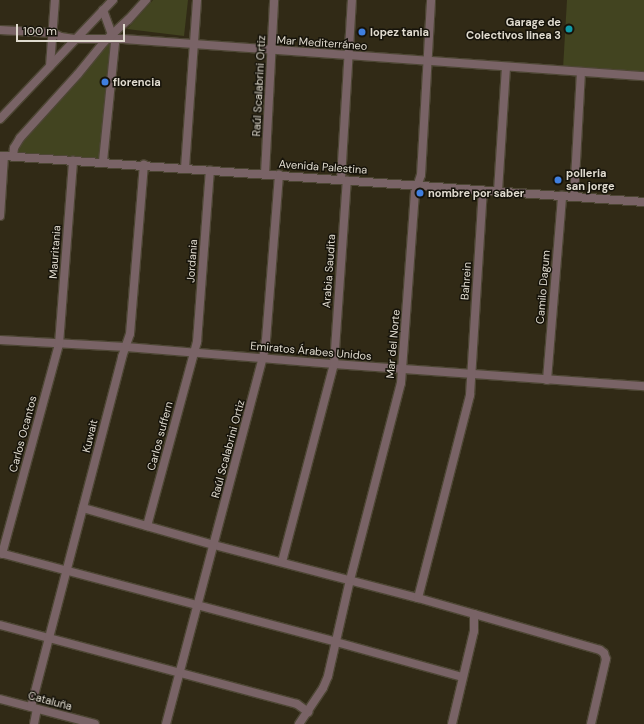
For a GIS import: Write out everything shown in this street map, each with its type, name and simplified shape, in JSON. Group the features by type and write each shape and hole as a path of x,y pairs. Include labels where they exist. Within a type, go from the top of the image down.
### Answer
{"street":[{"path":"50,66 55,0"},
{"path":"0,120 113,0"},
{"path":"0,216 4,159 14,148 20,138 146,0"},
{"path":"185,168 197,0"},
{"name":"Raúl Scalabrini Ortiz","path":"265,174 274,0"},
{"name":"Arabia Saudita","path":"282,562 334,364 344,180 348,55 352,0"},
{"name":"Mar del Norte","path":"299,724 326,682 403,369 415,193 421,175 431,0"},
{"path":"103,10 111,37 103,162"},
{"name":"Mar Mediterráneo","path":"0,30 53,33 61,37 76,39 111,37 506,68 644,76"},
{"path":"498,191 506,68"},
{"path":"574,197 581,72"},
{"name":"Avenida Palestina","path":"4,159 103,162 644,202"},
{"name":"Mauritania","path":"59,344 72,161"},
{"name":"Kuwait","path":"34,724 34,708 49,637 130,334 144,166"},
{"name":"Jordania","path":"194,353 197,342 210,170"},
{"name":"Raúl Scalabrini Ortiz","path":"166,724 263,358 266,340 279,175"},
{"name":"Bahrein","path":"418,598 468,406 483,190"},
{"name":"Camilo Dagum","path":"547,380 562,196"},
{"name":"Emiratos Árabes Unidos","path":"0,340 126,347 334,364 644,386"},
{"name":"Carlos Ocantos","path":"1,554 59,344"},
{"name":"Carlos suffern","path":"147,526 194,353"},
{"path":"83,508 214,545 418,598 595,648 604,653 606,659 591,724"},
{"path":"1,554 336,642 462,677"},
{"path":"452,724 474,631 474,614"},
{"path":"0,625 297,704 308,712"},
{"name":"Cataluña","path":"0,699 95,724"}],"green space":[{"path":"153,0 188,0 184,36 127,29"},
{"path":"567,0 644,0 644,74 563,69"},
{"path":"107,41 113,41 100,159 14,156 15,148"}],"place":[{"name":"Garage de Colectivos linea 3","path":"569,29"},
{"name":"lopez tania","path":"362,32"},
{"name":"florencia","path":"105,82"},
{"name":"polleria san jorge","path":"558,180"},
{"name":"nombre por saber","path":"420,193"}]}
